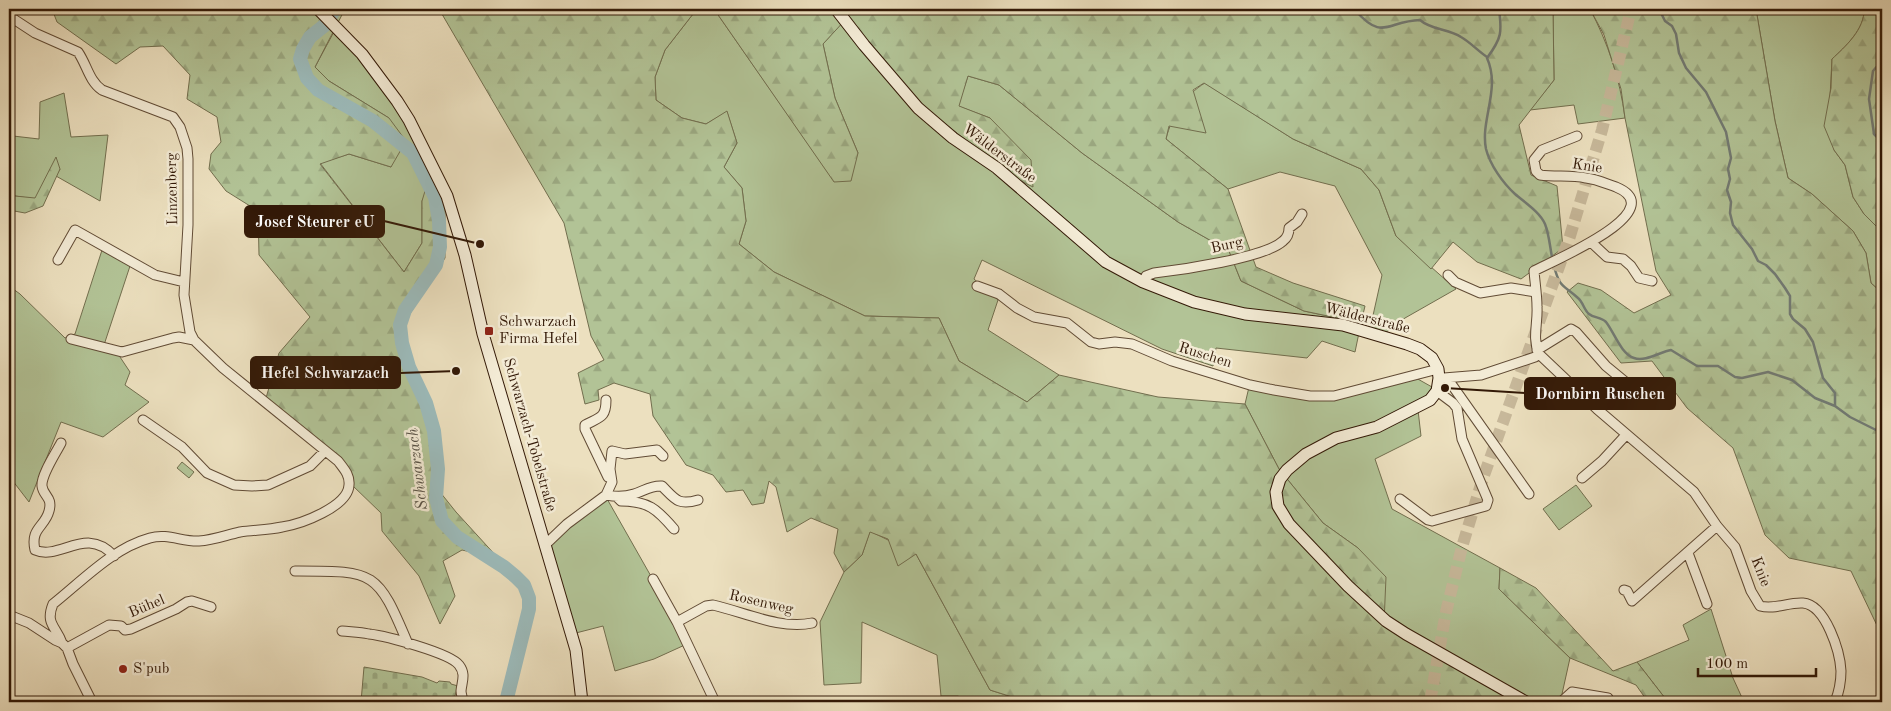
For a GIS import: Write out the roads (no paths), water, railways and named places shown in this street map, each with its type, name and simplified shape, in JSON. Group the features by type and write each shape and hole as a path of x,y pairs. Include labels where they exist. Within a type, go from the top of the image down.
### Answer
{"street":[{"name":"Schwarzach-Tobelstraße","path":"318,9 362,54 409,120 447,196 465,255 483,334 576,650 582,702"},
{"name":"Wälderstraße","path":"836,9 918,108 953,138 997,168 1106,262 1143,282 1194,302 1220,309 1245,314 1343,325 1391,338 1427,353 1432,358 1441,375"},
{"name":"Linzenberg","path":"9,16 35,33 78,52 89,75 96,86 102,90 168,115 178,123 187,148 188,158 188,225 184,282 185,304 190,332 194,340 222,368 338,461 347,472 350,487 344,497 334,507 321,514 284,527 239,533 210,540 196,541 157,536 141,541 114,556 53,604 49,614 49,621 59,635 92,702"},
{"name":"Knie","path":"1577,136 1542,150 1534,160 1536,170 1540,175 1588,178 1625,191 1630,197 1631,206 1626,215 1614,227 1592,243 1534,271 1538,309 1535,342 1538,352 1626,435 1687,485 1735,548 1751,591 1760,606 1767,608 1802,603 1812,606 1818,612 1831,632 1838,654 1840,682 1836,702"},
{"name":"Burg","path":"1143,282 1146,276 1154,273 1210,264 1253,255 1270,249 1284,241 1289,233 1289,228 1297,222 1302,214"},
{"path":"58,260 74,230 155,275 184,282"},
{"path":"1592,243 1607,257 1623,259 1631,266 1639,278 1652,281"},
{"path":"1448,275 1455,282 1480,293 1511,288 1536,292"},
{"name":"Ruschen","path":"977,286 999,294 1017,308 1034,317 1067,323 1091,342 1099,344 1115,342 1132,344 1172,361 1197,367 1250,385 1274,390 1310,396 1334,396 1441,375"},
{"path":"1441,375 1481,375 1535,357 1538,352 1571,329 1616,375 1640,394"},
{"path":"71,338 122,352 172,338 179,337 194,340"},
{"path":"1441,375 1437,391 1430,400 1377,427 1336,438 1306,454 1287,470 1280,479 1276,492 1278,506 1289,524 1360,598 1386,621 1526,702"},
{"path":"1441,375 1529,494"},
{"path":"1400,500 1428,520 1463,513 1488,504 1488,500 1462,440 1457,408 1437,391"},
{"path":"606,400 606,412 604,415 585,425 585,429 607,474 607,492"},
{"path":"144,420 182,447 207,473 234,485 252,486 268,484 310,466 325,451"},
{"path":"1582,478 1626,435"},
{"path":"61,443 42,480 42,488 50,500 49,512 34,535 35,550 45,552 90,543 100,544 107,548 114,556"},
{"path":"545,545 567,524 607,492 612,482 610,469 612,451 626,454 657,450 663,456"},
{"path":"616,497 635,494 654,486 662,486 678,502 687,503 698,500"},
{"path":"607,492 621,501 633,501 647,505 659,512 674,529"},
{"path":"1624,590 1627,591 1632,601 1717,526"},
{"path":"1688,553 1708,604"},
{"path":"295,570 317,569 353,572 375,582 382,589 394,610 408,644"},
{"path":"653,579 677,622 715,702"},
{"name":"Bühel","path":"64,646 109,625 121,626 125,630 132,629 187,602 192,601 211,608"},
{"name":"Rosenweg","path":"677,622 706,606 713,605 780,624 812,623"},
{"path":"9,615 29,623 64,646"},
{"path":"342,631 370,634 447,657 460,666 464,681 461,692 463,702"},
{"path":"1561,702 1572,692 1608,698"}],"waterway":[{"name":"Schwarzach","path":"335,9 325,25 310,37 303,49 300,59 307,78 318,90 373,121 413,153 435,197 439,221 440,247 436,265 405,310 400,325 402,343 409,367 426,403 434,431 438,469 436,498 442,521 457,537 504,567 516,577 524,585 529,598 529,609 506,702"},
{"path":"1351,9 1355,10 1364,20 1379,27 1420,20 1429,26 1461,37 1487,57"},
{"path":"1499,9 1500,35 1487,58 1492,81 1485,138 1486,149 1494,167 1510,190 1536,211 1543,220 1548,232 1552,257"},
{"path":"1659,9 1665,21 1672,26 1676,34 1679,53 1686,68 1706,92 1726,132 1731,158 1728,169 1730,179 1727,190 1731,202 1730,213 1733,225 1752,249 1758,261 1766,265 1775,274 1790,296 1790,314 1805,329 1813,342 1823,378 1835,393 1835,406"},
{"path":"1882,42 1879,49 1879,64 1873,71 1869,99 1874,134 1882,142"},
{"path":"1554,266 1558,279 1580,300 1589,314 1606,322 1629,356 1643,359 1671,350 1697,366 1718,366 1735,377 1742,378 1768,372 1792,380 1815,398 1835,406 1850,417 1882,433"}],"tunnel":[{"path":"1430,702 1446,612 1462,547 1483,478 1570,236 1602,130 1631,9"}],"place":[{"name":"Josef Steurer eU","path":"480,244"},
{"name":"Schwarzach Firma Hefel","path":"489,331"},
{"name":"Hefel Schwarzach","path":"456,371"},
{"name":"Dornbirn Ruschen","path":"1445,388"},
{"name":"S'pub","path":"123,669"}]}
